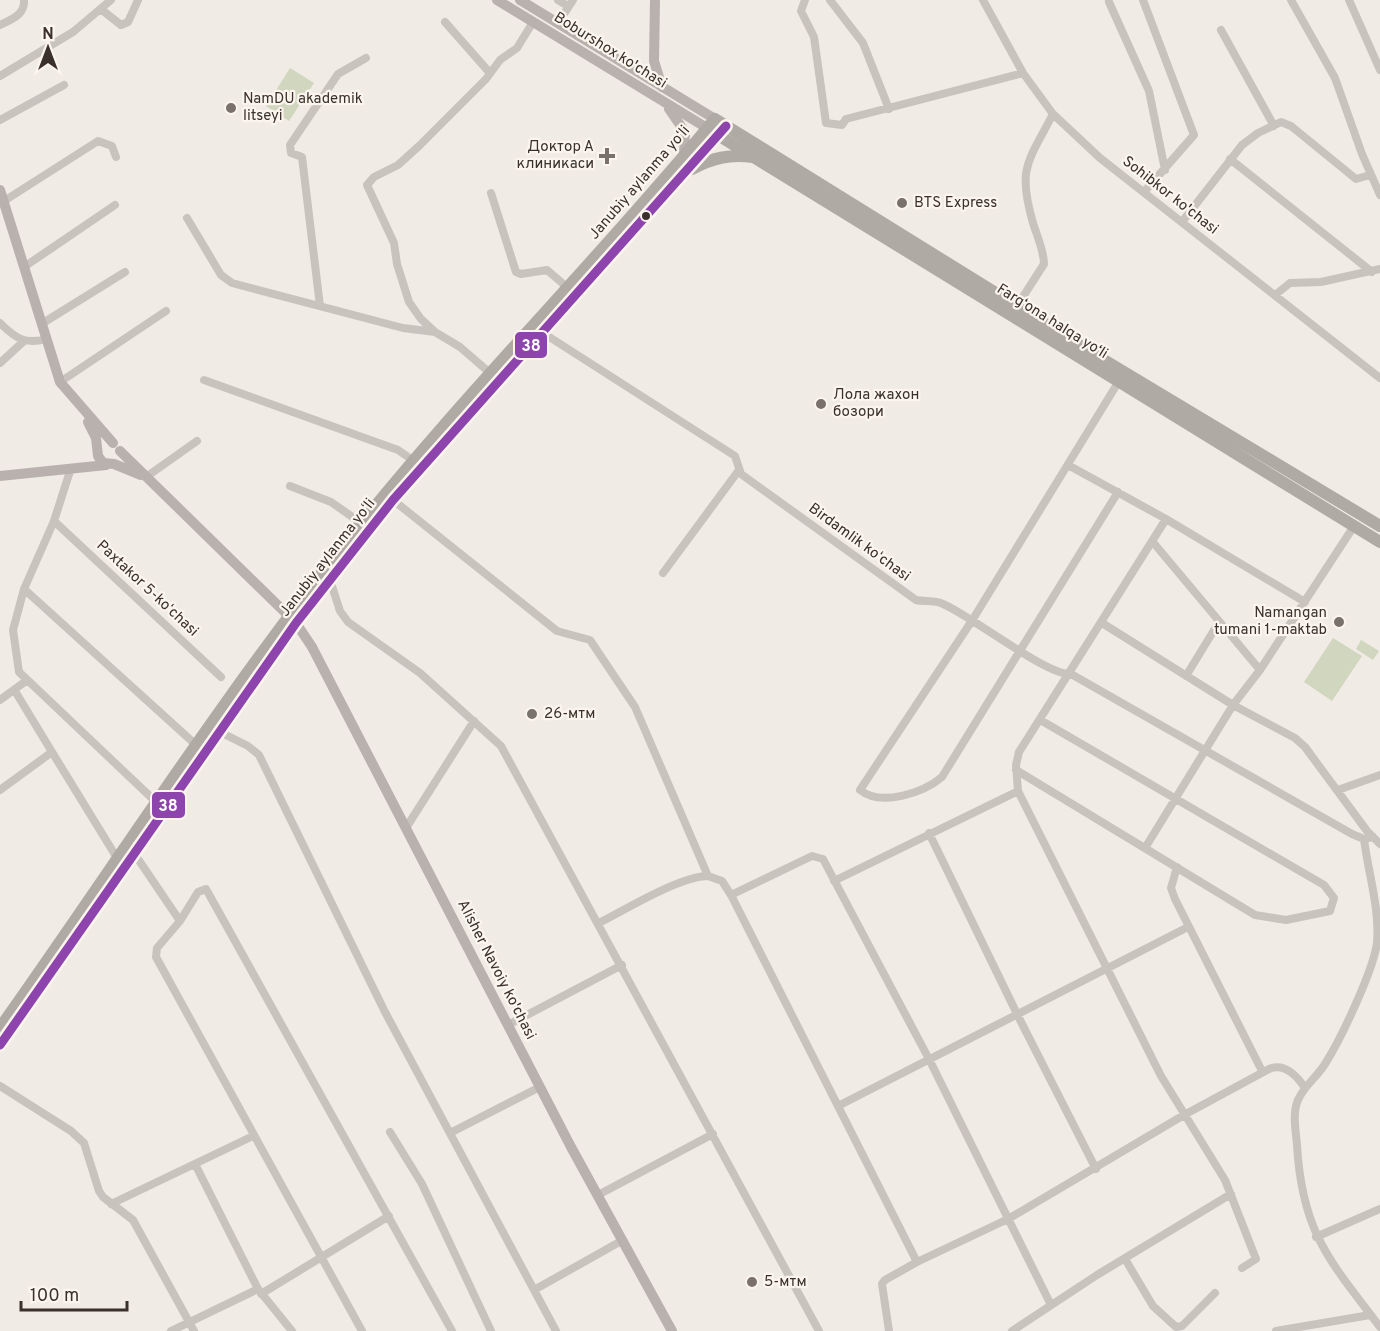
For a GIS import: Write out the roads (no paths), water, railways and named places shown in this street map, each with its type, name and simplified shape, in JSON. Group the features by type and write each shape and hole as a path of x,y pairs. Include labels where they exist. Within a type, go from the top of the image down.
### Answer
{"highway":[{"name":"Janubiy aylanma yoʻli","path":"0,1028 195,744 292,620 330,580 568,288 684,156 717,127"},
{"name":"Janubiy aylanma yoʻli","path":"0,1046 361,523 490,373 537,328 685,172 717,127"},
{"name":"Farg‘ona halqa yo‘li","path":"717,127 758,158 1380,542"},
{"name":"Farg‘ona halqa yo‘li","path":"717,127 1380,526"},
{"path":"685,172 711,159 727,155 758,158"}],"main road":[{"name":"Boburshox ko'chasi","path":"497,0 661,100 717,127"},
{"path":"520,0 662,87 717,127"},
{"path":"655,0 654,62 662,87"},
{"path":"661,100 682,124 686,139 684,156"},
{"path":"0,190 60,382 81,408 104,458 146,477"},
{"name":"Alisher Navoiy ko'chasi","path":"81,408 146,477 292,620 312,647 540,1088 672,1331"},
{"path":"0,476 71,468 104,458 120,459 117,447 105,443 104,458"}],"street":[{"path":"0,25 19,15 23,9 24,0"},
{"path":"0,76 73,32 102,10 111,0"},
{"path":"102,10 122,25 128,22 138,0"},
{"path":"558,0 570,3 558,23"},
{"path":"805,0 801,11 814,37 826,123 842,125 846,119 1023,73"},
{"path":"830,0 863,43 889,109"},
{"name":"Sohibkor ko'chasi","path":"983,0 1023,73 1053,114 1100,158 1380,378"},
{"path":"1143,0 1194,135 1144,192"},
{"path":"1291,0 1335,78 1370,175 1380,195"},
{"path":"1349,0 1380,70"},
{"path":"1109,2 1149,90 1165,170"},
{"path":"445,22 489,72"},
{"path":"490,373 460,347 435,332 421,319 410,302 397,264 394,243 367,185 374,177 399,165 419,146 506,54 517,48 533,22"},
{"path":"1221,30 1274,126"},
{"path":"320,306 302,157 291,153 290,145 338,74 366,58"},
{"path":"0,120 64,85"},
{"path":"1017,306 1044,264 1025,195 1024,181 1026,169 1053,114"},
{"path":"1182,222 1230,159 1258,133 1281,122 1286,123 1356,179 1370,175"},
{"path":"4,201 98,141 112,146 116,157"},
{"path":"1230,159 1376,270"},
{"path":"491,193 516,272 521,274 547,270 568,288"},
{"path":"24,267 115,205"},
{"path":"187,218 221,275 228,282 403,328 435,332"},
{"path":"1275,295 1290,283 1321,282 1376,270"},
{"path":"43,323 125,272"},
{"path":"60,382 166,311"},
{"path":"0,323 11,334 24,341 33,342 46,339"},
{"name":"Birdamlik koʻchasi","path":"537,328 735,456 739,470 866,567 916,600 938,602 973,619 1060,673 1071,674 1204,751 1368,838"},
{"path":"0,363 24,341"},
{"path":"204,380 398,450 414,461"},
{"path":"1118,492 939,779 898,796 877,797 864,794 860,790 973,619 1119,381"},
{"path":"146,477 197,441"},
{"path":"1068,465 1166,519 1305,602"},
{"path":"71,468 54,520 24,589 13,630 19,672 156,802"},
{"path":"663,573 739,470"},
{"path":"290,486 331,502 361,523"},
{"path":"393,500 557,631 586,638 594,643 635,706 708,876"},
{"path":"1166,519 1042,721 1019,752 1016,770 1018,791 1161,1076 1225,1180 1256,1259 1242,1268"},
{"name":"Paxtakor 5-koʻchasi","path":"54,520 221,677"},
{"path":"1145,848 1233,705 1260,670 1353,526"},
{"path":"1152,541 1260,670"},
{"path":"330,580 340,611 348,622 420,673 501,746 819,1331"},
{"path":"24,589 195,744"},
{"path":"1186,676 1219,622"},
{"path":"1102,623 1233,705 1295,738 1305,747 1338,790 1368,838 1377,917 1375,951 1347,1023 1327,1062 1305,1088 1297,1102 1295,1112 1302,1195 1316,1238 1327,1258 1380,1328"},
{"path":"0,700 26,681"},
{"path":"15,690 117,858"},
{"path":"406,828 474,721"},
{"path":"1016,770 1177,867 1220,896 1264,918 1286,920 1316,916 1330,911 1334,902 1331,891 1324,885 1042,721"},
{"path":"218,731 248,746 259,755 385,1012 556,1331"},
{"path":"0,790 52,752"},
{"path":"1338,790 1380,775"},
{"path":"834,880 1018,791"},
{"path":"929,833 1096,1169"},
{"path":"1368,838 1380,844"},
{"path":"134,853 180,921"},
{"path":"730,895 816,855 822,859 930,1061 1052,1305"},
{"path":"1177,867 1171,890 1262,1071"},
{"path":"599,923 657,893 700,876 722,881 917,1262"},
{"path":"362,1331 156,957 157,948 180,921 198,892 206,890 452,1331"},
{"path":"838,1106 1018,1016 1188,927"},
{"path":"508,1025 622,965"},
{"path":"889,1331 882,1284 885,1280 917,1262 1008,1219 1262,1071 1273,1067 1287,1069 1298,1077 1305,1088"},
{"path":"0,1086 71,1131 84,1143 99,1191 111,1204 127,1214 138,1227 187,1323 194,1331"},
{"path":"450,1133 540,1088"},
{"path":"390,1132 422,1184 491,1331"},
{"path":"597,1195 713,1134"},
{"path":"111,1204 253,1136"},
{"path":"195,1164 260,1292 292,1331"},
{"path":"1012,1331 1231,1194"},
{"path":"1316,1238 1380,1209"},
{"path":"171,1331 260,1292 389,1216"},
{"path":"534,1290 623,1240"},
{"path":"1125,1259 1153,1306 1176,1327 1182,1326 1215,1293"},
{"path":"1276,1331 1370,1315"}],"place":[{"name":"NamDU akademik litseyi","path":"231,108"},
{"name":"Доктор А клиникаси","path":"607,156"},
{"name":"BTS Express","path":"902,203"},
{"name":"Лола жахон бозори","path":"821,404"},
{"name":"Namangan tumani 1-maktab","path":"1339,622"},
{"name":"26-мтм","path":"532,714"},
{"name":"5-мтм","path":"752,1282"}]}
